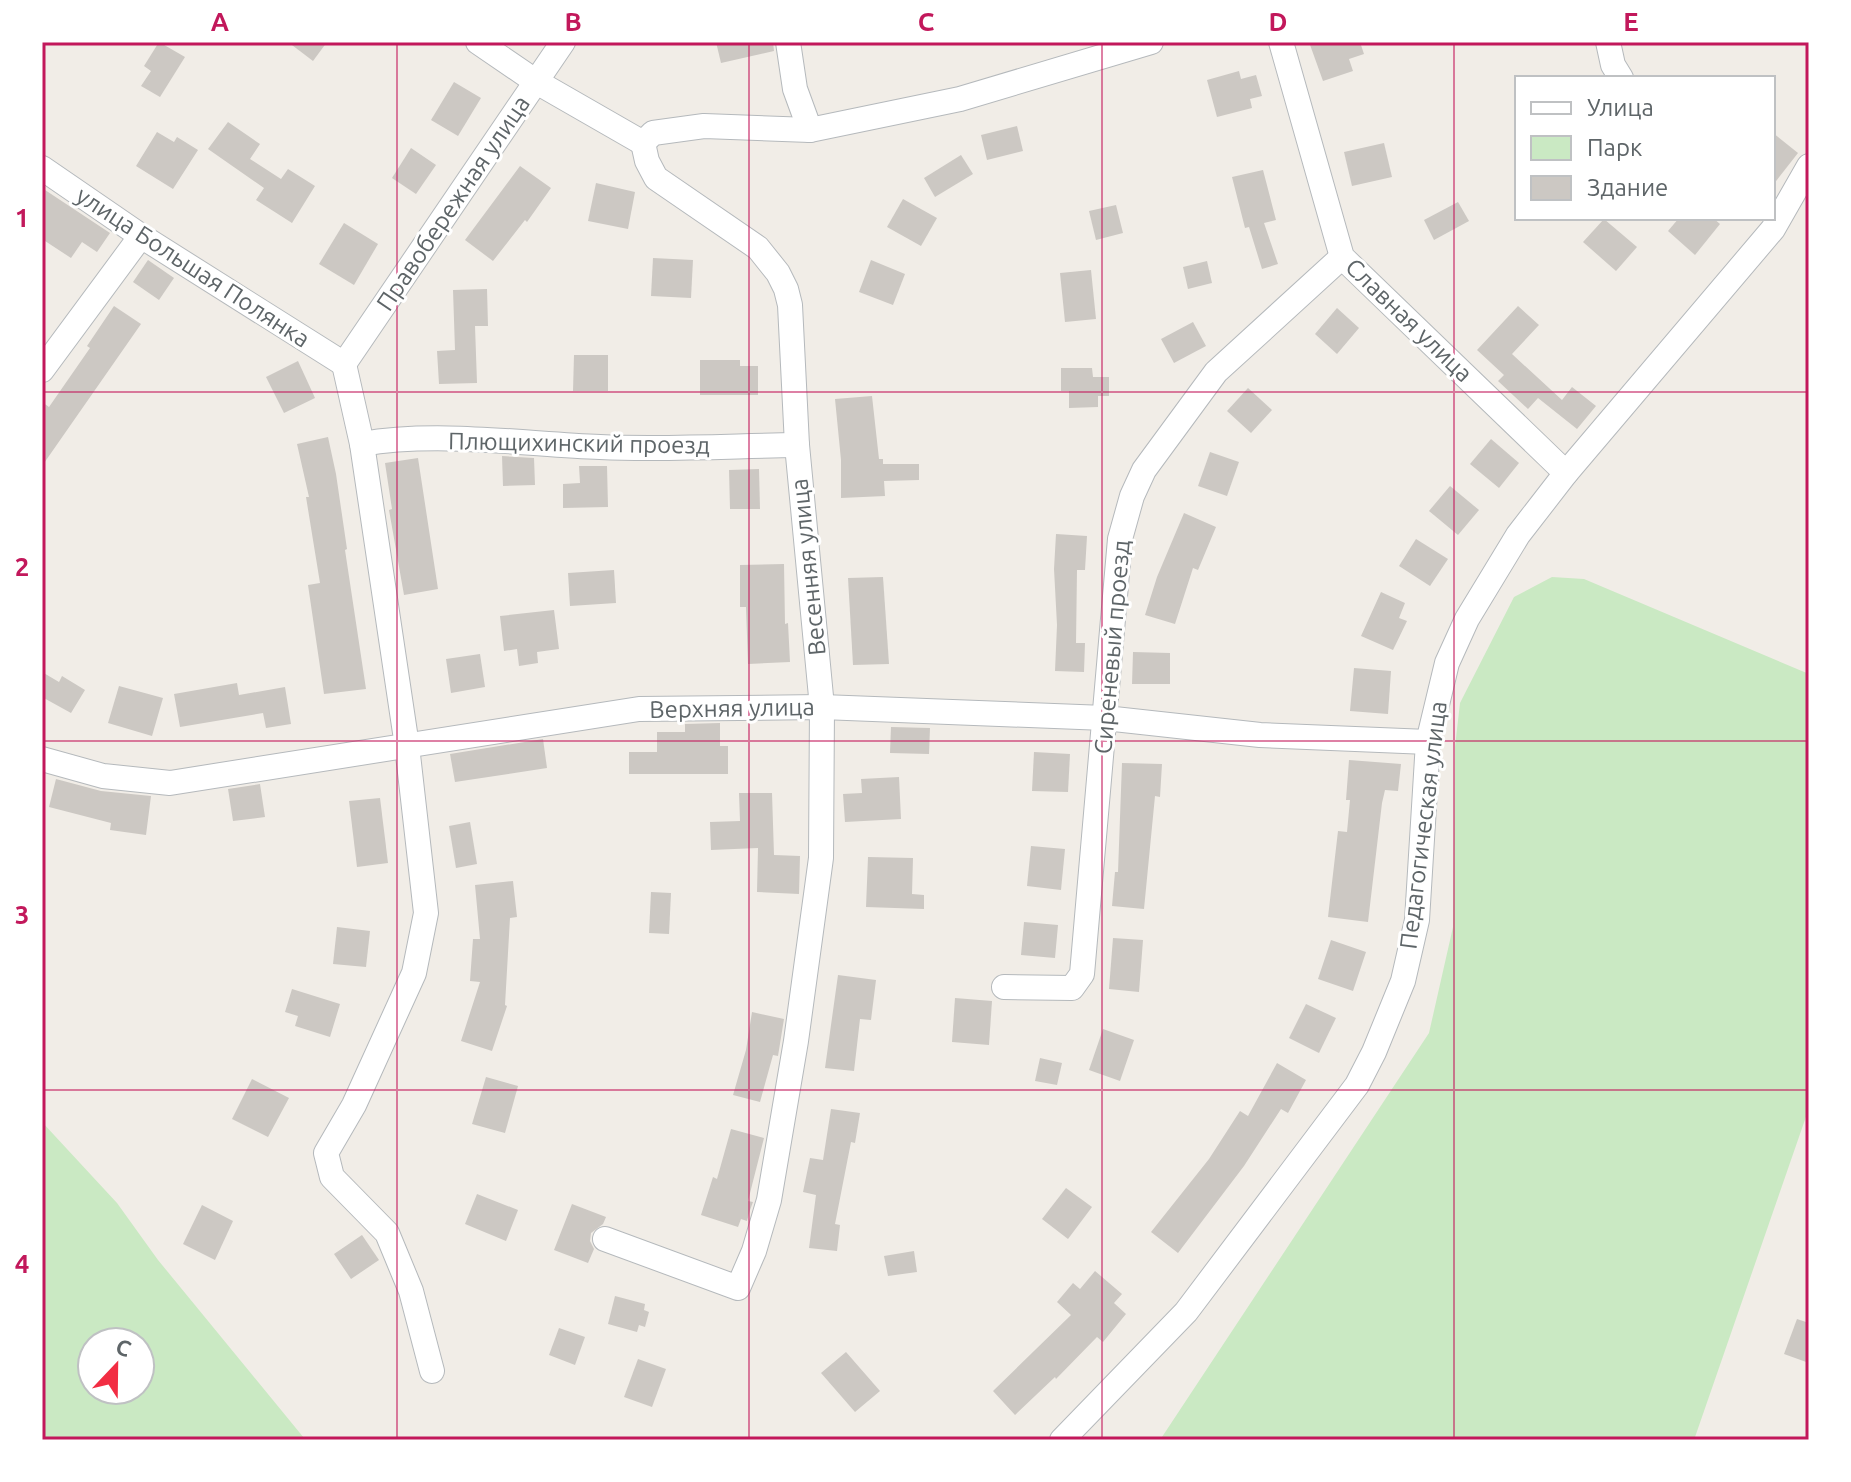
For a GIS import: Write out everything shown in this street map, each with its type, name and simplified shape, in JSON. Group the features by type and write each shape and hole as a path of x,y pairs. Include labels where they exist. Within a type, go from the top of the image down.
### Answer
{"street":[{"path":"478,42 535,81 643,143 653,133 704,126 810,130 960,99 1151,42"},
{"name":"Правобережная улица","path":"344,364 563,42"},
{"path":"788,42 795,89 810,130"},
{"name":"Славная улица","path":"1281,42 1342,257 1566,473"},
{"path":"1608,42 1613,65 1620,76"},
{"name":"Весенняя улица","path":"605,1239 738,1288 754,1251 769,1200 796,1041 821,858 822,707 797,445 790,305 778,273 758,248 656,178 647,161 643,143"},
{"name":"Педагогическая улица","path":"1775,213 1809,166"},
{"name":"улица Большая Полянка","path":"42,168 141,236 344,364"},
{"name":"Педагогическая улица","path":"1062,1440 1186,1312 1357,1085 1400,994 1417,920 1428,742 1447,663 1467,619 1518,535 1767,224"},
{"path":"42,370 141,236"},
{"name":"Сиреневый проезд","path":"1004,987 1072,988 1082,974 1120,539 1132,496 1144,470 1216,372 1342,257"},
{"path":"344,364 362,444 407,746 426,913 414,973 354,1105 326,1153 332,1177 387,1233 411,1291 432,1371"},
{"name":"Плющихинский проезд","path":"362,444 408,439 604,447 797,445"},
{"name":"Верхняя улица","path":"42,759 103,776 170,783 617,711 822,707 1105,718 1260,735 1428,742"}],"green space":[{"path":"1552,577 1584,579 1809,674 1809,1108 1694,1440 1160,1440 1429,1033 1453,927 1455,747 1460,703 1514,597"},
{"path":"42,1122 117,1203 158,1260 304,1438 309,1440 42,1440"}],"building":[{"path":"159,42 185,57 160,97 141,86 151,71 144,66"},
{"path":"288,42 327,42 313,61"},
{"path":"716,42 773,42 774,51 721,63"},
{"path":"1309,42 1360,42 1364,54 1349,59 1353,71 1323,81"},
{"path":"1239,71 1241,79 1256,75 1262,96 1250,99 1252,108 1217,117 1207,80"},
{"path":"454,82 481,98 458,136 431,120"},
{"path":"228,122 260,144 250,159 281,179 288,169 315,186 292,223 256,200 264,188 208,149"},
{"path":"1017,126 1023,151 987,160 981,135"},
{"path":"157,132 174,142 177,137 198,150 173,189 136,166"},
{"path":"1775,135 1798,153 1775,182"},
{"path":"1384,143 1392,177 1352,186 1344,152"},
{"path":"411,148 436,165 416,194 392,178"},
{"path":"961,155 973,174 935,197 924,178"},
{"path":"520,166 551,188 493,261 465,240"},
{"path":"1263,170 1276,220 1264,223 1278,264 1262,269 1249,227 1245,228 1232,177"},
{"path":"596,183 635,192 628,229 588,221"},
{"path":"42,188 110,233 97,252 82,242 71,258 42,239"},
{"path":"903,199 937,218 921,246 887,227"},
{"path":"1458,202 1469,221 1434,240 1424,220"},
{"path":"1116,205 1123,233 1096,240 1089,211"},
{"path":"1605,220 1637,247 1616,271 1583,242"},
{"path":"1677,220 1715,220 1720,224 1695,255 1668,231"},
{"path":"344,223 378,244 354,285 319,264"},
{"path":"653,258 693,260 691,298 651,296"},
{"path":"148,260 174,278 159,300 133,282"},
{"path":"871,260 905,274 893,305 859,292"},
{"path":"1207,261 1212,283 1188,289 1183,267"},
{"path":"1091,270 1096,319 1065,322 1060,273"},
{"path":"487,289 488,326 475,326 477,383 439,384 437,351 455,350 453,290"},
{"path":"114,306 141,324 42,466 42,402 49,407 90,348 87,346"},
{"path":"1518,306 1539,325 1512,354 1562,400 1572,387 1596,406 1577,429 1538,398 1528,409 1498,381 1504,375 1477,350"},
{"path":"1337,308 1359,328 1337,354 1315,334"},
{"path":"1193,322 1206,346 1174,363 1161,339"},
{"path":"574,355 608,355 608,391 573,391"},
{"path":"700,360 740,360 740,366 758,366 758,395 700,395"},
{"path":"298,361 315,398 284,413 266,377"},
{"path":"1061,368 1092,368 1093,377 1109,377 1109,396 1098,396 1098,407 1069,408 1069,391 1061,391"},
{"path":"1248,388 1272,410 1251,433 1227,411"},
{"path":"872,396 879,459 883,459 883,464 919,464 919,480 884,481 885,496 841,498 835,399"},
{"path":"328,437 366,689 324,694 308,585 320,583 306,497 309,497 297,444"},
{"path":"1491,439 1519,463 1499,488 1470,464"},
{"path":"1210,452 1239,462 1227,496 1198,486"},
{"path":"502,456 534,458 535,485 503,486"},
{"path":"418,458 438,589 404,595 389,510 392,509 385,463"},
{"path":"579,466 607,466 608,507 563,508 563,484 580,483"},
{"path":"759,469 760,509 730,509 729,470"},
{"path":"1450,486 1479,510 1458,535 1429,511"},
{"path":"1184,513 1216,527 1198,570 1193,568 1175,624 1145,615"},
{"path":"1056,534 1087,536 1085,570 1077,570 1076,643 1085,643 1084,672 1055,671"},
{"path":"1416,539 1448,559 1430,586 1399,566"},
{"path":"784,564 785,624 788,623 790,662 748,664 746,607 740,607 740,565"},
{"path":"614,570 616,603 570,606 568,573"},
{"path":"883,577 889,664 853,665 848,578"},
{"path":"1381,592 1405,603 1399,618 1407,621 1393,650 1361,636"},
{"path":"554,610 559,649 537,652 538,663 519,666 517,649 504,651 500,616"},
{"path":"1133,652 1170,653 1170,684 1132,684"},
{"path":"480,654 485,687 451,693 446,659"},
{"path":"1354,668 1391,671 1388,714 1350,711"},
{"path":"42,672 59,682 62,676 85,690 71,713 42,697"},
{"path":"237,683 239,695 285,687 291,724 266,728 263,713 180,727 174,694"},
{"path":"119,686 163,698 152,736 108,723"},
{"path":"720,723 720,746 728,746 728,774 629,774 629,752 657,752 657,732 685,732 685,724"},
{"path":"891,727 930,728 929,754 890,753"},
{"path":"543,739 547,768 455,782 450,754"},
{"path":"1034,752 1070,754 1068,792 1032,791"},
{"path":"1349,760 1401,764 1398,791 1385,790 1382,803 1368,922 1328,917 1338,831 1347,832"},
{"path":"1122,763 1162,764 1160,797 1155,796 1144,909 1112,906 1115,872 1118,872"},
{"path":"899,777 901,819 845,822 843,794 862,793 861,779"},
{"path":"56,779 101,791 151,796 146,835 110,830 111,823 49,807"},
{"path":"260,784 265,817 233,821 228,789"},
{"path":"739,793 772,793 774,855 800,856 799,894 757,892 758,848 711,850 710,822 740,821"},
{"path":"380,798 388,863 357,867 349,801"},
{"path":"470,822 477,864 456,868 449,826"},
{"path":"1031,846 1065,849 1061,890 1027,886"},
{"path":"868,857 913,858 912,894 924,895 924,909 866,907"},
{"path":"513,881 517,917 510,918 507,1006 492,1051 461,1041 480,982 470,981 473,939 480,939 475,885"},
{"path":"651,892 671,893 669,934 649,933"},
{"path":"1024,922 1058,925 1055,958 1021,955"},
{"path":"337,927 370,931 366,967 333,964"},
{"path":"1113,938 1143,940 1139,992 1109,989"},
{"path":"1331,940 1366,952 1353,991 1318,979"},
{"path":"838,975 876,980 871,1020 860,1019 854,1071 825,1068"},
{"path":"292,989 340,1004 330,1037 295,1026 298,1016 285,1012"},
{"path":"955,998 992,1001 989,1045 952,1042"},
{"path":"1306,1004 1336,1018 1319,1053 1289,1038"},
{"path":"752,1012 784,1019 778,1056 773,1055 760,1102 733,1095 746,1050"},
{"path":"1103,1029 1134,1040 1120,1081 1089,1070"},
{"path":"1040,1058 1062,1063 1057,1085 1035,1081"},
{"path":"1277,1063 1306,1080 1288,1113 1281,1109 1244,1166 1178,1253 1151,1232 1209,1159 1240,1111 1248,1116"},
{"path":"486,1077 518,1086 505,1133 472,1124"},
{"path":"252,1079 289,1098 268,1137 232,1119"},
{"path":"831,1109 860,1113 855,1143 851,1142 835,1224 840,1225 837,1251 809,1248 816,1195 803,1192 810,1158 823,1160"},
{"path":"731,1129 764,1138 748,1201 753,1202 747,1221 741,1219 738,1227 701,1215 713,1177 717,1179"},
{"path":"1066,1188 1092,1207 1068,1239 1042,1219"},
{"path":"477,1194 518,1210 506,1241 465,1224"},
{"path":"572,1204 606,1217 603,1224 591,1233 590,1241 594,1249 588,1263 554,1250"},
{"path":"202,1205 233,1221 215,1260 183,1244"},
{"path":"362,1235 379,1260 351,1279 334,1254"},
{"path":"914,1251 917,1272 888,1276 884,1256"},
{"path":"1095,1271 1122,1294 1114,1303 1126,1314 1103,1342 1097,1337 1015,1415 993,1391 1071,1315 1057,1302 1073,1283 1080,1289"},
{"path":"615,1296 645,1304 644,1310 649,1312 645,1327 639,1325 637,1332 608,1324"},
{"path":"1797,1319 1809,1323 1809,1363 1784,1354"},
{"path":"559,1328 585,1337 575,1365 549,1355"},
{"path":"846,1352 880,1391 855,1412 821,1373"},
{"path":"638,1359 666,1369 652,1407 624,1397"}]}
